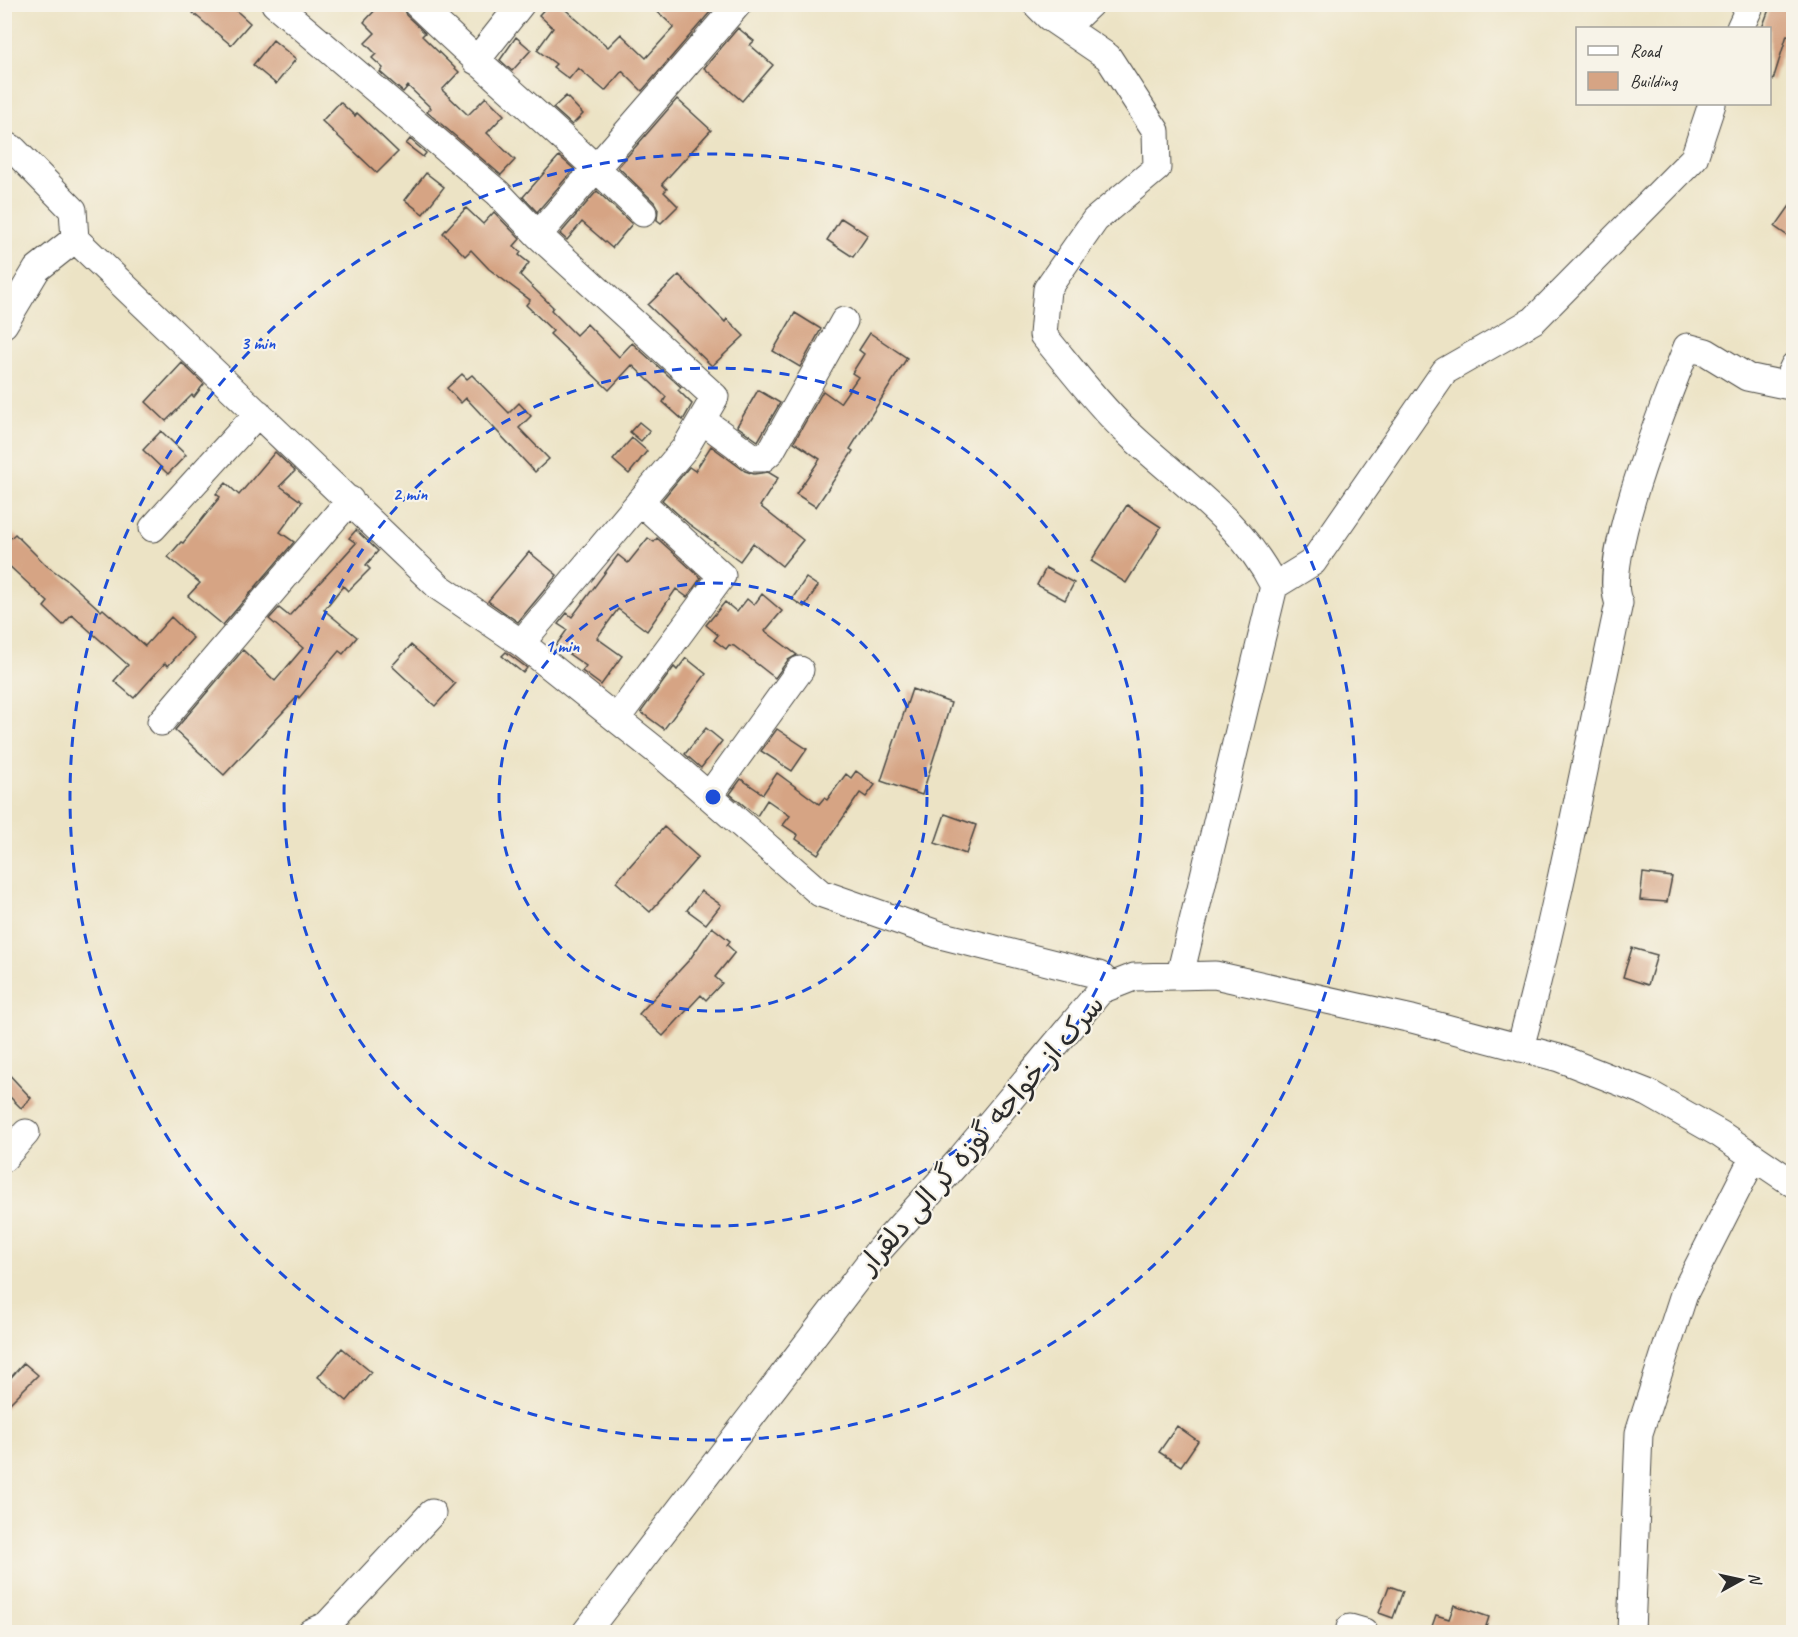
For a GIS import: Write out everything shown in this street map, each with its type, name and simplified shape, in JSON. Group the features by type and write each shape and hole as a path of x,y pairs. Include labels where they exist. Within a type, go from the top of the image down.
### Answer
{"street":[{"path":"275,4 498,193 538,235 715,398 685,448 521,643"},
{"path":"417,4 476,61 597,168 643,213"},
{"path":"476,61 521,4"},
{"path":"538,235 738,4"},
{"path":"1036,4 1065,28 1108,57 1156,131 1156,168 1095,220 1047,289 1043,335 1122,427 1243,536 1262,560 1274,586 1180,975"},
{"path":"1065,28 1090,4"},
{"path":"1740,27 1751,4"},
{"path":"1274,586 1313,562 1445,370 1534,320 1694,159 1712,105"},
{"path":"4,144 13,149 73,210 75,239 439,587 521,643 617,718 820,893 940,935 1099,975 1111,986"},
{"path":"4,324 37,269 75,239"},
{"path":"702,420 754,458 763,458 771,451 844,321"},
{"path":"1520,1048 1546,954 1574,830 1619,603 1614,594 1617,556 1650,445 1687,347 1706,352 1747,377 1785,386 1794,366"},
{"path":"153,528 258,413"},
{"path":"161,722 350,500"},
{"path":"617,718 722,576 640,501"},
{"path":"709,796 800,670"},
{"name":"سرک از خواجه گوزه گر الی دلقرار","path":"586,1632 879,1250 957,1163 1101,990 1134,977 1215,975 1412,1019 1559,1058 1648,1093 1720,1134 1794,1184"},
{"path":"4,1158 26,1133"},
{"path":"1631,1632 1639,1433 1684,1294 1753,1158"},
{"path":"311,1632 327,1624 432,1514"}],"building":[{"path":"200,4 229,4 250,23 231,45 193,13"},
{"path":"381,4 390,4 396,11 402,5 406,15 425,33 422,36 459,72 442,90 468,115 486,97 504,115 487,133 515,160 501,175 427,112 431,108 408,86 403,92 380,72 383,68 372,58 376,54 365,43 375,33 364,22"},
{"path":"549,4 559,4 608,47 621,34 646,58 674,27 649,4 717,4 642,91 622,71 605,91 578,68 569,79 553,67 556,64 537,50 553,28 539,15"},
{"path":"1771,4 1794,4 1794,26 1790,36 1787,35 1773,80 1771,80 1771,27 1762,27"},
{"path":"738,28 754,41 750,45 773,65 742,101 704,68"},
{"path":"516,37 531,50 512,71 500,60"},
{"path":"273,40 296,59 276,84 253,65"},
{"path":"566,96 583,114 572,125 553,108"},
{"path":"677,99 711,130 662,184 667,189 664,192 678,206 661,223 657,220 658,209 654,202 618,167"},
{"path":"340,102 355,116 357,113 398,152 377,173 322,121"},
{"path":"410,139 426,153 423,157 406,144"},
{"path":"559,156 574,169 537,212 523,197"},
{"path":"426,173 444,187 423,214 405,200"},
{"path":"597,191 632,224 612,248 582,222 567,240 560,234"},
{"path":"1794,200 1794,228 1788,236 1775,227"},
{"path":"466,208 483,224 494,212 520,239 514,246 521,252 519,255 529,263 520,275 553,307 551,310 576,335 587,324 619,357 632,343 681,387 678,390 692,404 683,420 663,402 666,397 632,365 609,390 550,334 553,331 526,305 530,300 489,269 471,250 465,256 443,233"},
{"path":"841,218 868,235 853,257 827,240"},
{"path":"679,275 725,322 727,319 744,336 712,366 648,305"},
{"path":"795,313 821,329 800,367 773,351"},
{"path":"870,333 907,358 850,449 853,451 816,507 796,494 820,459 794,442 823,391 840,403 858,377 852,373 864,354 859,350"},
{"path":"182,363 204,384 194,397 192,395 166,421 146,402"},
{"path":"462,374 467,379 472,375 509,413 519,403 531,416 519,428 549,459 535,472 466,398 461,403 447,388"},
{"path":"758,390 780,403 758,441 737,426"},
{"path":"639,422 650,431 641,441 630,432"},
{"path":"161,431 186,455 168,474 143,450"},
{"path":"632,438 647,451 629,474 613,460"},
{"path":"711,446 745,471 754,474 768,472 778,478 760,506 803,540 782,566 753,543 740,561 689,524 662,500 689,467 695,471"},
{"path":"275,452 295,471 280,486 302,502 280,532 294,542 223,625 188,596 200,583 168,557 181,542 183,543 220,497 216,494 226,483 239,495"},
{"path":"1127,505 1161,527 1126,583 1091,561"},
{"path":"356,530 378,551 366,565 370,569 348,591 343,586 324,610 357,637 343,654 339,651 299,698 298,696 224,775 175,730 243,650 275,681 303,648 269,619 279,608 289,616 356,543 349,538"},
{"path":"15,534 47,566 68,581 101,611 103,609 145,646 171,617 193,638 168,666 165,663 134,698 114,681 128,665 72,615 63,625 44,607 48,602 4,561 4,544"},
{"path":"648,538 654,542 657,538 701,578 687,597 676,589 647,631 618,609 597,638 622,656 601,685 582,671 586,666 556,645 567,630 558,624 567,613 572,617 618,555 628,563"},
{"path":"529,552 557,575 518,622 488,601"},
{"path":"1046,568 1074,583 1065,600 1037,585"},
{"path":"806,578 818,586 804,607 792,599"},
{"path":"762,594 782,611 765,631 797,655 788,660 775,678 734,646 729,645 726,649 714,640 718,635 706,625 725,602 737,612 747,599 754,605"},
{"path":"411,645 455,684 435,706 392,666"},
{"path":"506,652 527,668 523,673 502,656"},
{"path":"686,658 706,674 664,729 641,712 674,667 677,670"},
{"path":"912,689 951,703 922,795 881,781"},
{"path":"706,728 722,741 701,768 685,754"},
{"path":"777,729 807,749 792,771 761,751"},
{"path":"856,771 875,785 866,797 860,793 818,854 796,839 798,835 783,825 790,816 767,800 757,816 730,794 741,779 763,794 777,773 819,804 824,798 827,800 846,774 851,778"},
{"path":"945,814 976,825 966,854 935,843"},
{"path":"664,827 698,857 650,912 616,882"},
{"path":"1643,873 1672,877 1667,902 1640,900"},
{"path":"701,891 721,905 706,924 687,910"},
{"path":"712,927 730,941 727,945 735,952 715,977 722,983 706,1000 701,995 663,1036 639,1014 690,959"},
{"path":"1632,948 1657,955 1648,985 1623,977"},
{"path":"4,1069 31,1098 21,1108 4,1091"},
{"path":"342,1348 371,1372 347,1401 318,1377"},
{"path":"24,1363 38,1375 4,1409 4,1385"},
{"path":"1177,1426 1198,1441 1181,1466 1159,1452"},
{"path":"1389,1586 1403,1591 1393,1618 1379,1613"},
{"path":"1454,1605 1489,1617 1484,1632 1430,1632 1436,1615 1449,1619"}]}
